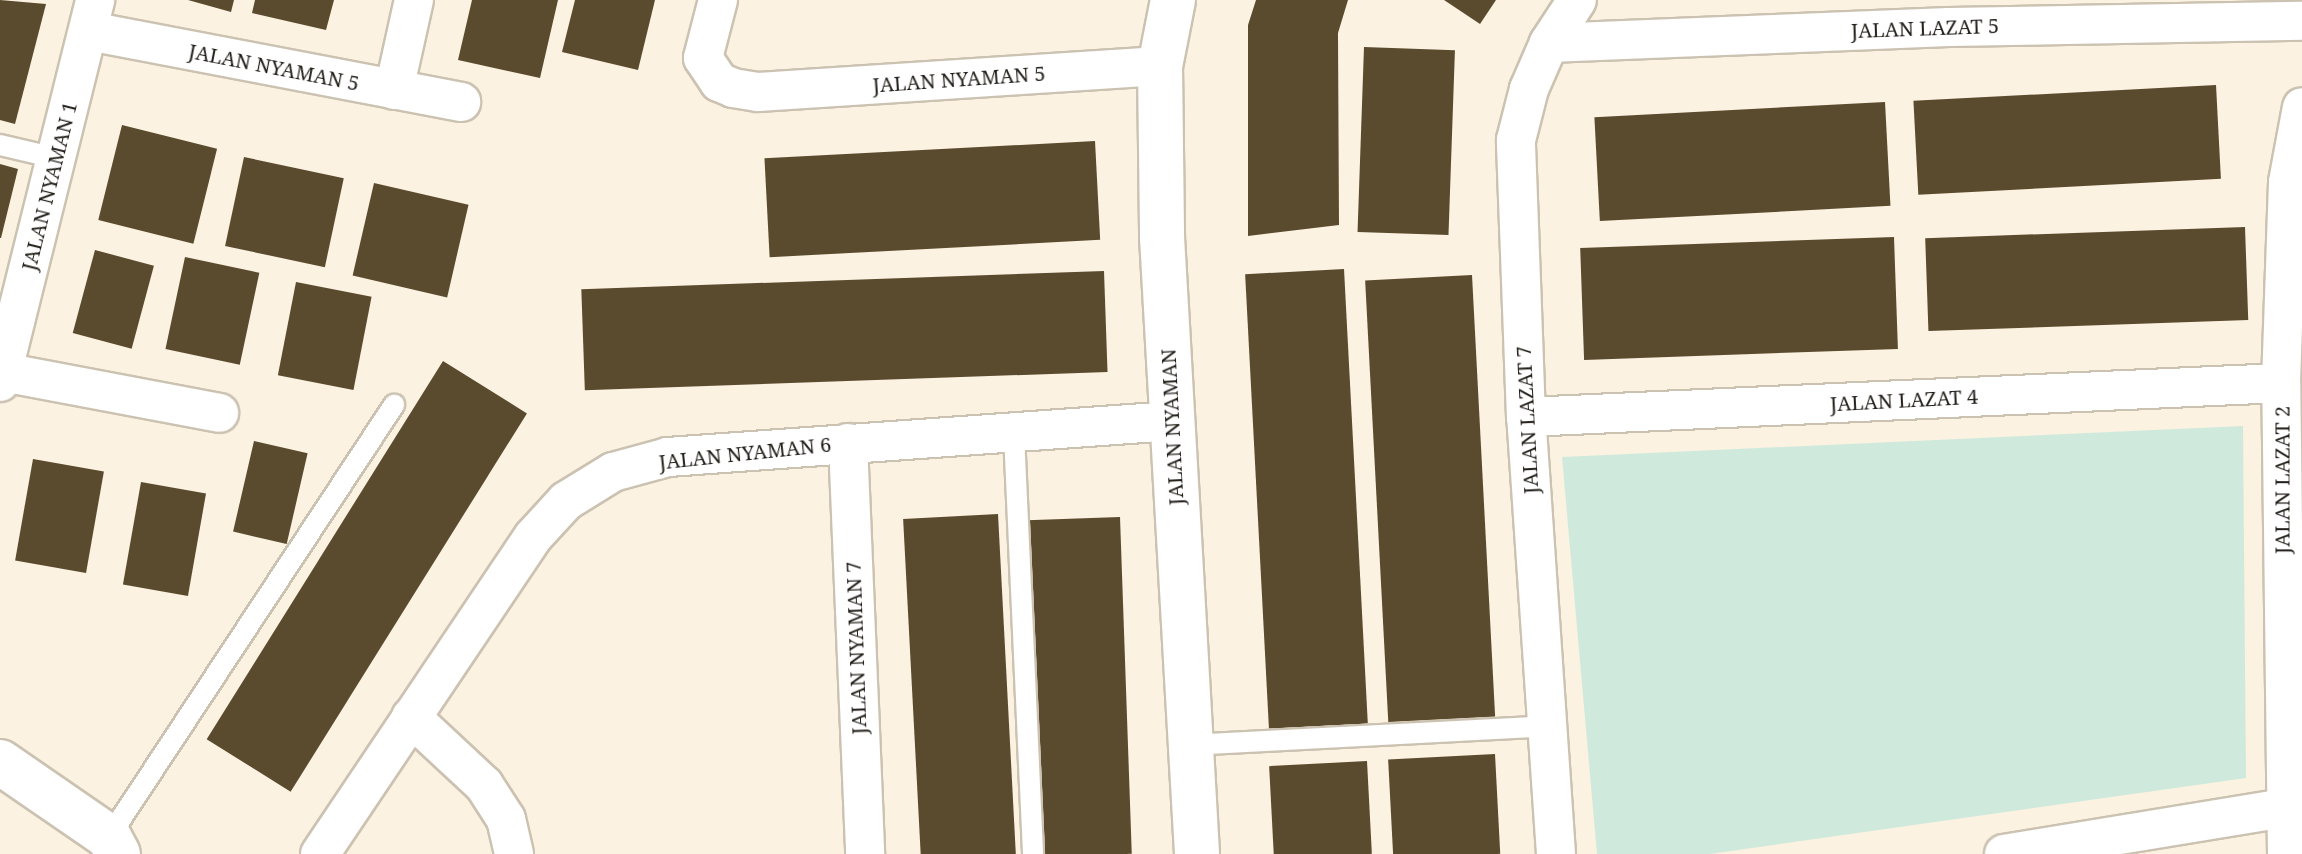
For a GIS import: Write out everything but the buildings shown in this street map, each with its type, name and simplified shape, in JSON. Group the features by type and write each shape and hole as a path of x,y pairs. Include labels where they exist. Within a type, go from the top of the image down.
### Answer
{"street":[{"path":"394,90 414,0"},
{"name":"JALAN NYAMAN 5","path":"718,0 703,58 708,70 719,82 758,92 1160,66"},
{"name":"JALAN NYAMAN","path":"1173,0 1160,66 1172,421 1197,854"},
{"name":"JALAN LAZAT 7","path":"1556,854 1526,417 1516,140 1529,89 1549,43 1577,0"},
{"name":"JALAN LAZAT 5","path":"1549,43 1959,13 2302,21"},
{"name":"JALAN NYAMAN 5","path":"92,16 394,90 461,102"},
{"name":"JALAN NYAMAN 1","path":"92,16 1,377 219,413"},
{"name":"JALAN LAZAT 2","path":"2287,854 2281,383 2288,182 2302,107"},
{"name":"JALAN LAZAT 4","path":"1526,417 2281,383"},
{"name":"JALAN NYAMAN 6","path":"320,854 533,537 566,501 613,472 668,457 1172,421"},
{"name":"JALAN NYAMAN 7","path":"848,443 865,854"},
{"path":"411,717 484,785 506,819 514,854"},
{"path":"0,762 114,846"},
{"path":"2004,854 2285,808"}],"lane":[{"path":"0,145 56,158"},
{"path":"114,846 394,405"},
{"path":"1014,434 1033,854"},
{"path":"1189,745 1547,726"}],"green space":[{"path":"2243,426 2246,778 1710,854 1597,854 1562,457"}]}
